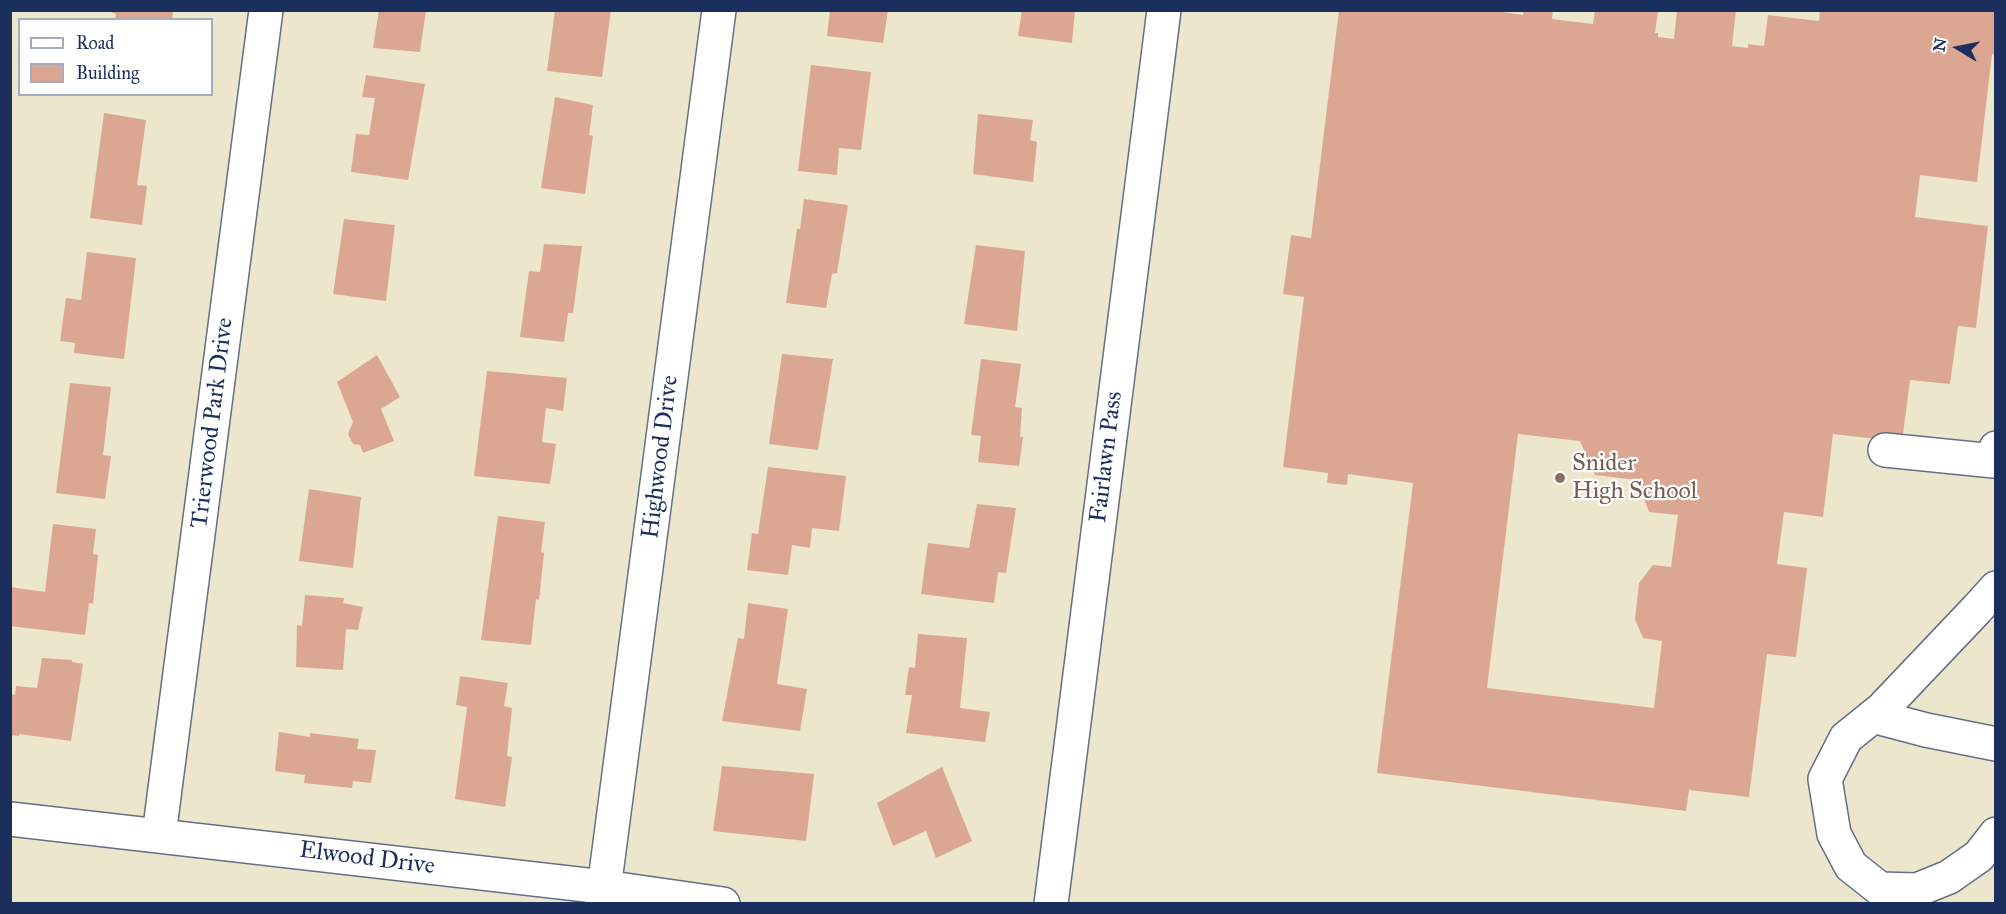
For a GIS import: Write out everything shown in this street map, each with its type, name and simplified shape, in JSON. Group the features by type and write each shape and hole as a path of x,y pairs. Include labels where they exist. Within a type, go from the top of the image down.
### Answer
{"street":[{"name":"Trierwood Park Drive","path":"159,835 267,10"},
{"name":"Highwood Drive","path":"603,895 719,10"},
{"name":"Fairlawn Pass","path":"1051,903 1164,10"},
{"path":"1885,450 1994,461 1995,448"},
{"path":"1995,588 1962,626 1873,716 1846,738 1825,779 1834,834 1851,866 1880,888 1917,890 1948,878 1979,856 1995,834"},
{"path":"1873,716 1995,744"},
{"name":"Elwood Drive","path":"10,819 159,835 603,895 723,903"}],"building":[{"path":"105,10 173,11 172,18 115,18 116,14"},
{"path":"379,10 426,10 420,52 373,48"},
{"path":"555,10 611,10 602,77 547,71"},
{"path":"830,10 888,10 883,43 827,36"},
{"path":"1022,10 1075,10 1072,43 1018,36"},
{"path":"1339,10 1488,10 1523,15 1524,10 1553,10 1552,19 1593,24 1595,10 1649,10 1658,12 1655,33 1658,33 1658,37 1674,39 1677,10 1736,10 1732,46 1748,48 1748,44 1764,46 1768,15 1819,21 1820,10 1996,10 1996,55 1992,54 1977,182 1920,175 1915,217 1988,226 1976,328 1958,326 1950,384 1910,380 1902,442 1833,434 1823,517 1784,512 1777,564 1807,568 1796,657 1767,654 1749,797 1689,790 1686,811 1377,773 1413,483 1348,474 1347,485 1327,483 1328,473 1283,467 1304,297 1283,294 1291,235 1311,238","holes":["1518,434 1580,441 1595,475 1637,480 1649,512 1678,515 1671,567 1653,565 1639,583 1635,619 1643,638 1662,641 1654,708 1487,688"]},
{"path":"811,65 871,72 861,150 839,148 837,175 798,171"},
{"path":"366,75 425,84 408,180 351,172 356,134 369,135 375,98 362,97"},
{"path":"555,97 593,105 589,135 593,136 585,194 541,188"},
{"path":"104,113 146,120 137,185 147,186 142,225 90,218"},
{"path":"978,114 1033,120 1030,140 1037,142 1033,182 973,174"},
{"path":"804,199 848,205 837,273 832,274 826,308 786,303"},
{"path":"344,219 395,225 386,301 333,294"},
{"path":"544,244 582,246 573,313 568,313 564,342 520,337 529,271 540,272"},
{"path":"976,245 1025,251 1017,331 964,324"},
{"path":"87,252 136,258 124,359 74,353 75,343 60,341 66,298 81,300"},
{"path":"782,354 833,359 818,450 769,444"},
{"path":"377,355 400,397 381,409 394,441 363,453 360,445 353,444 348,434 353,422 337,382"},
{"path":"981,359 1021,364 1015,407 1022,408 1020,437 1023,437 1019,466 978,462 981,436 971,435"},
{"path":"487,371 567,378 563,411 546,408 542,442 556,444 550,484 474,476"},
{"path":"70,383 111,387 103,455 111,456 105,499 56,493"},
{"path":"768,467 846,476 839,531 812,528 810,548 792,545 788,575 747,570 752,533 758,534"},
{"path":"309,489 361,497 353,568 299,561"},
{"path":"977,504 1016,508 1006,573 998,572 994,603 921,594 928,543 969,548"},
{"path":"498,516 545,522 539,600 536,599 531,645 481,640"},
{"path":"53,524 96,529 93,554 98,555 93,604 89,603 85,635 10,626 10,587 45,592"},
{"path":"305,595 344,598 343,603 363,607 358,630 346,629 343,670 296,667 297,625 302,626"},
{"path":"748,603 788,609 777,684 807,689 800,731 722,721 738,638 744,639"},
{"path":"918,634 967,638 960,708 990,712 985,742 906,733 912,695 905,695 909,667 915,668"},
{"path":"42,658 72,660 72,662 83,664 71,741 19,734 19,736 10,735 10,694 15,695 16,686 37,688"},
{"path":"460,676 508,683 504,706 512,708 507,756 512,757 505,807 455,799 467,707 456,705"},
{"path":"279,732 310,737 310,733 359,739 357,749 376,750 371,783 353,781 352,788 304,783 305,775 275,771"},
{"path":"722,766 814,774 806,841 713,831"},
{"path":"942,767 972,841 936,858 926,831 893,846 877,803"}],"place":[{"name":"Snider High School","path":"1560,478"}]}
